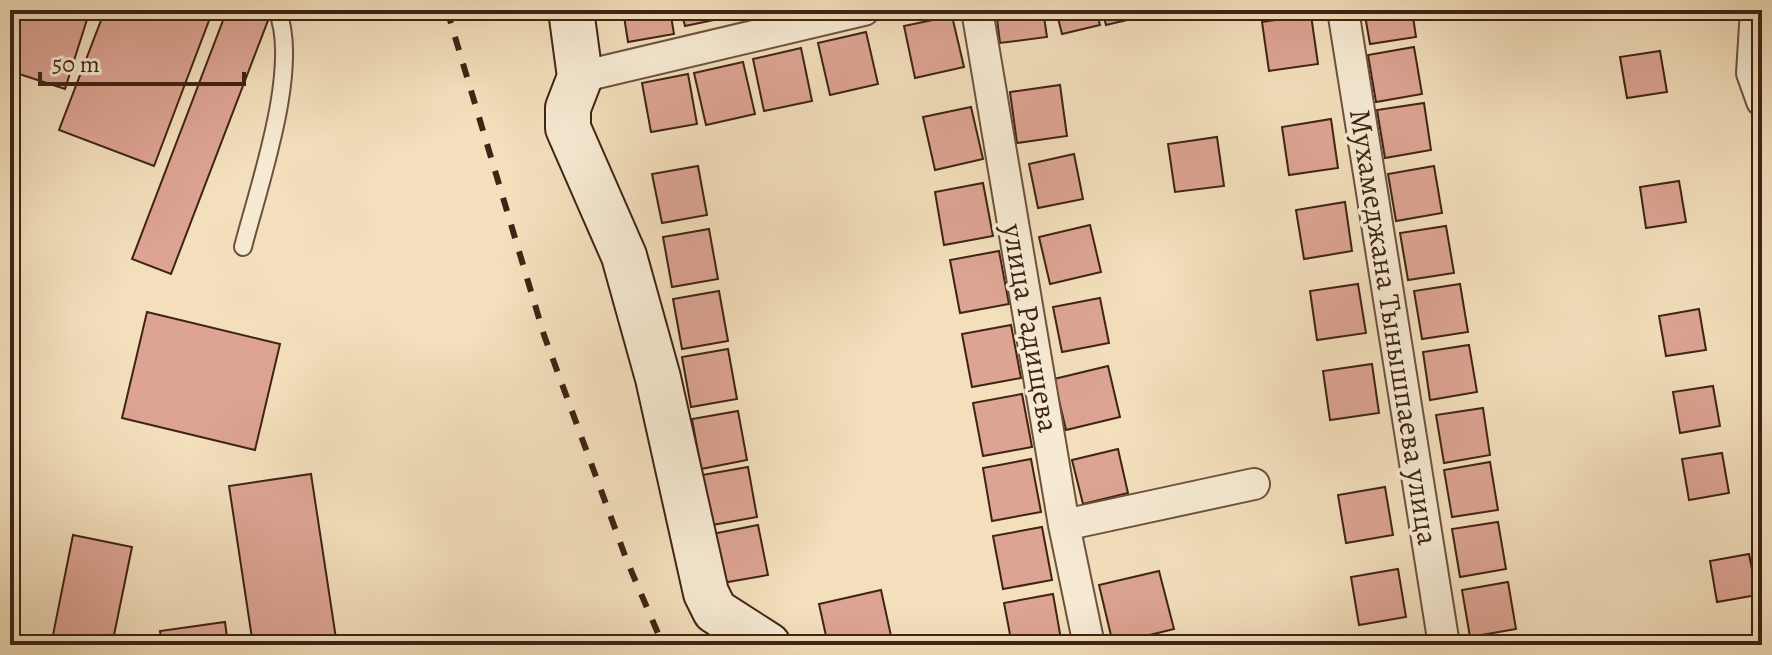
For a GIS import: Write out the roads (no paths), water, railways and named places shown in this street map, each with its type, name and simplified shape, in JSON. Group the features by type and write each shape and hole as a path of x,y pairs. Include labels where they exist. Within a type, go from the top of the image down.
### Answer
{"street":[{"path":"571,10 580,77 568,108 568,128 624,256 658,378 706,593 715,611 768,645"},
{"path":"580,77 864,10"},
{"name":"улица Радищева","path":"977,10 1064,525 1089,645"},
{"name":"Мухамеджана Тынышпаева улица","path":"1343,10 1444,645"},
{"path":"1756,10 1752,73 1762,101"},
{"path":"1064,525 1254,484"}],"lane":[{"path":"243,247 279,101 284,59 277,10"}],"railway":[{"path":"447,10 544,335 627,561 663,645"}]}
